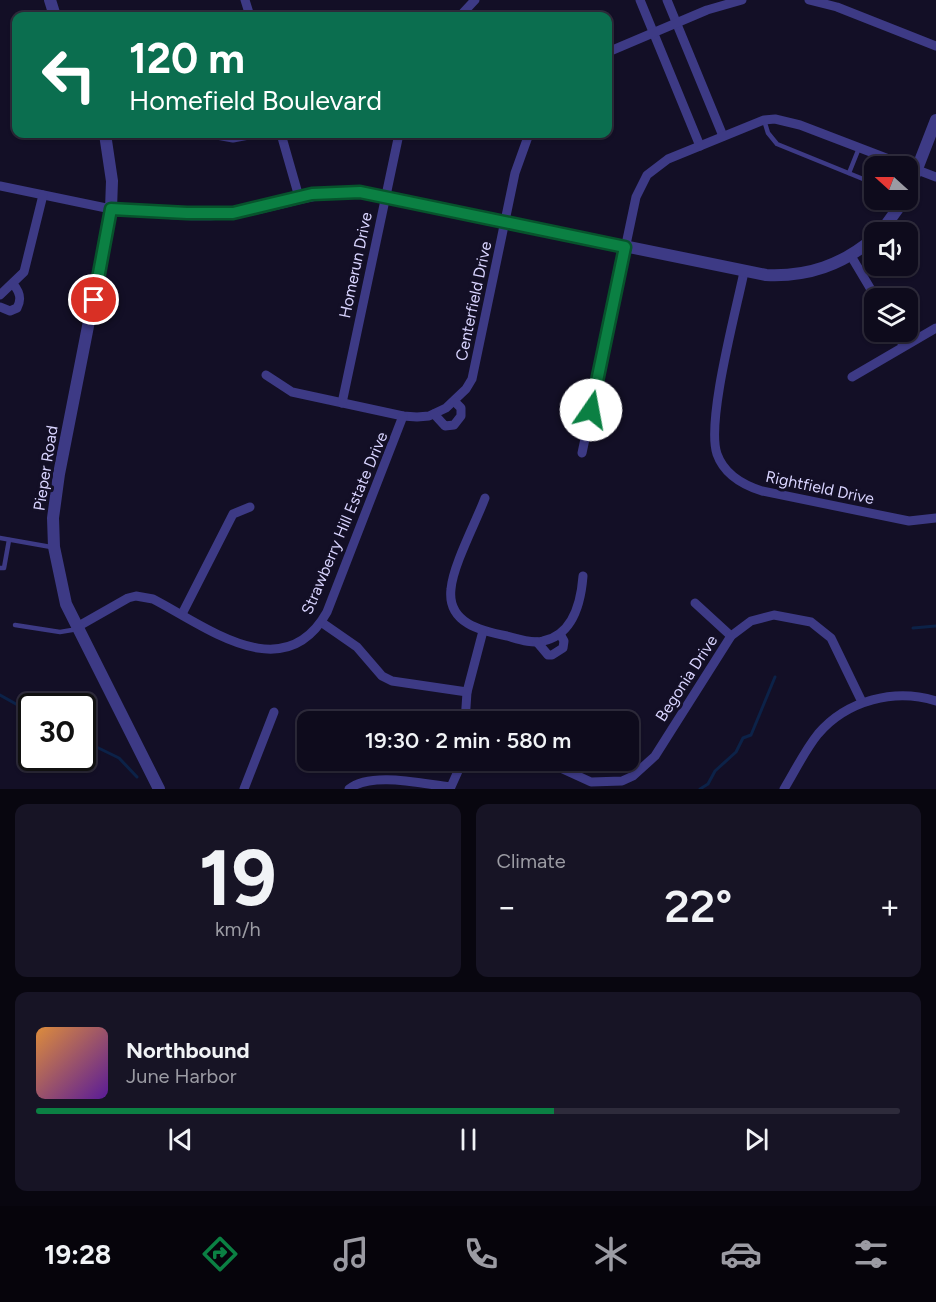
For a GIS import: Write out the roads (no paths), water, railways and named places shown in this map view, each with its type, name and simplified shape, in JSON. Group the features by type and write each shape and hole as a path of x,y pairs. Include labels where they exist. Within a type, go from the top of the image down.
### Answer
{"street":[{"path":"464,12 475,0"},
{"path":"640,0 700,146"},
{"path":"667,0 723,136"},
{"path":"612,50 676,22 742,0"},
{"path":"809,0 837,7 936,46"},
{"path":"582,453 636,197 647,175 668,159 764,120 787,120 882,156"},
{"path":"918,167 936,120"},
{"name":"Pieper Road","path":"106,138 112,181 111,209 59,474 53,518 54,547 66,604 159,789"},
{"path":"283,138 299,197"},
{"name":"Homerun Drive","path":"342,404 398,138"},
{"name":"Centerfield Drive","path":"266,375 292,392 403,416 434,414 455,402 472,379 515,173 528,138"},
{"path":"918,170 936,177"},
{"path":"0,186 111,209 222,213 254,209 299,197 343,191 384,197 766,275 800,275 834,265 864,246"},
{"path":"0,295 14,284 26,264 43,195"},
{"path":"851,256 870,288"},
{"name":"Rightfield Drive","path":"744,272 714,426 717,453 725,468 743,484 762,491 909,521 936,518"},
{"path":"0,307 10,312 21,302 20,294 14,284"},
{"path":"852,377 936,328"},
{"path":"902,342 904,346"},
{"name":"Centerfield Drive","path":"434,414 445,426 453,425 461,416 460,408 455,402"},
{"name":"Strawberry Hill Estate Drive","path":"78,628 136,596 153,599 235,642 262,651 284,649 296,644 315,631 321,622 403,416"},
{"path":"485,498 451,588 454,608 465,623 483,631 541,641 560,634 570,624 578,606 583,576"},
{"path":"183,614 233,514 250,507"},
{"path":"695,603 731,636"},
{"name":"Begonia Drive","path":"565,771 602,786 622,785 647,766 655,756 731,636 751,621 774,615 787,615 811,622 831,638 837,646 862,702"},
{"path":"321,622 349,640 382,676 392,681 467,692"},
{"path":"466,711 467,692 483,631"},
{"path":"541,641 548,655 552,655 563,648 564,641 560,634"},
{"path":"784,789 818,734 830,722 862,702 900,696 936,701"},
{"path":"243,789 274,712"},
{"path":"349,789 356,783 371,779 450,788 458,771"}],"lane":[{"path":"764,120 768,133 777,144 864,179"},
{"path":"849,173 859,147"},
{"path":"0,538 54,547"},
{"path":"0,568 4,568 9,540"},
{"path":"15,625 60,632 78,628"}],"waterway":[{"path":"913,628 936,626"},
{"path":"700,789 708,784 715,771 736,752 743,738 751,735 775,677"},
{"path":"0,695 18,705"},
{"path":"96,747 119,758 137,777"}]}
